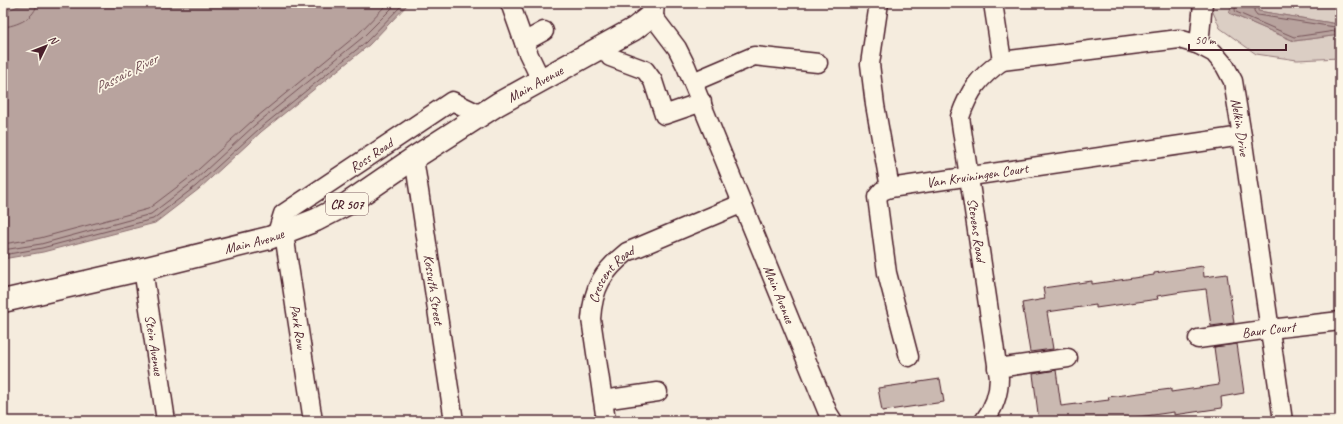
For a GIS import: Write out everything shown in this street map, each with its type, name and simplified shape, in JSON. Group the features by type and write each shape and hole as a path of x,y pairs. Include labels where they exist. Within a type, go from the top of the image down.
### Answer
{"main road":[{"name":"Main Avenue","path":"3,301 143,269 280,235 316,220 347,204 414,158 481,115 540,80 604,46 634,28 653,9"}],"street":[{"path":"510,3 540,80"},
{"path":"879,3 870,64 875,105 890,188 882,191 877,197 887,273 909,357"},
{"path":"993,3 1002,61"},
{"path":"1199,45 1203,3"},
{"name":"Main Avenue","path":"653,9 677,48 702,102 833,421"},
{"path":"524,42 544,32"},
{"name":"Nelkin Drive","path":"1002,61 1179,39 1199,45 1214,53 1225,66 1233,81 1242,136 1283,421"},
{"path":"604,46 610,57 645,70 653,81 664,115 702,102"},
{"path":"693,82 754,56 818,63"},
{"name":"Stevens Road","path":"984,421 996,400 999,390 998,368 960,117 966,100 977,82 989,70 1002,61"},
{"name":"Ross Road","path":"280,235 283,214 452,101 481,115"},
{"name":"Van Kruiningen Court","path":"890,188 1242,136"},
{"name":"Kossuth Street","path":"414,158 454,421"},
{"name":"Crescent Road","path":"606,421 591,318 592,305 596,289 604,274 614,262 627,252 743,203"},
{"name":"Park Row","path":"280,235 313,421"},
{"name":"Stein Avenue","path":"143,269 166,421"},
{"name":"Baur Court","path":"1198,339 1340,321"},
{"path":"998,368 1068,358"},
{"path":"603,400 658,392"}],"shaded area":[{"path":"1209,3 1233,3 1229,13 1294,41 1340,35 1340,58 1297,60 1256,54 1220,28"},
{"path":"1259,3 1340,3 1340,23 1338,24 1258,11"}],"water":[{"name":"Passaic River","path":"26,3 409,3 369,45 261,132 199,189 155,223 43,252 3,259 3,12"},
{"path":"1233,3 1259,3 1258,11 1338,24 1340,23 1340,35 1294,41 1229,13"}],"building":[{"path":"1203,266 1204,277 1227,274 1234,323 1211,326 1206,289 1182,292 1157,296 1158,299 1096,308 1096,305 1047,312 1053,349 1030,352 1022,303 1045,299 1043,288 1092,281 1092,284"},
{"path":"1237,344 1244,393 1221,397 1222,408 1174,415 1174,412 1110,421 1063,421 1063,419 1039,421 1033,374 1056,370 1061,406 1109,400 1108,397 1171,389 1171,392 1219,385 1214,347"},
{"path":"940,379 944,402 882,411 878,388"}]}
